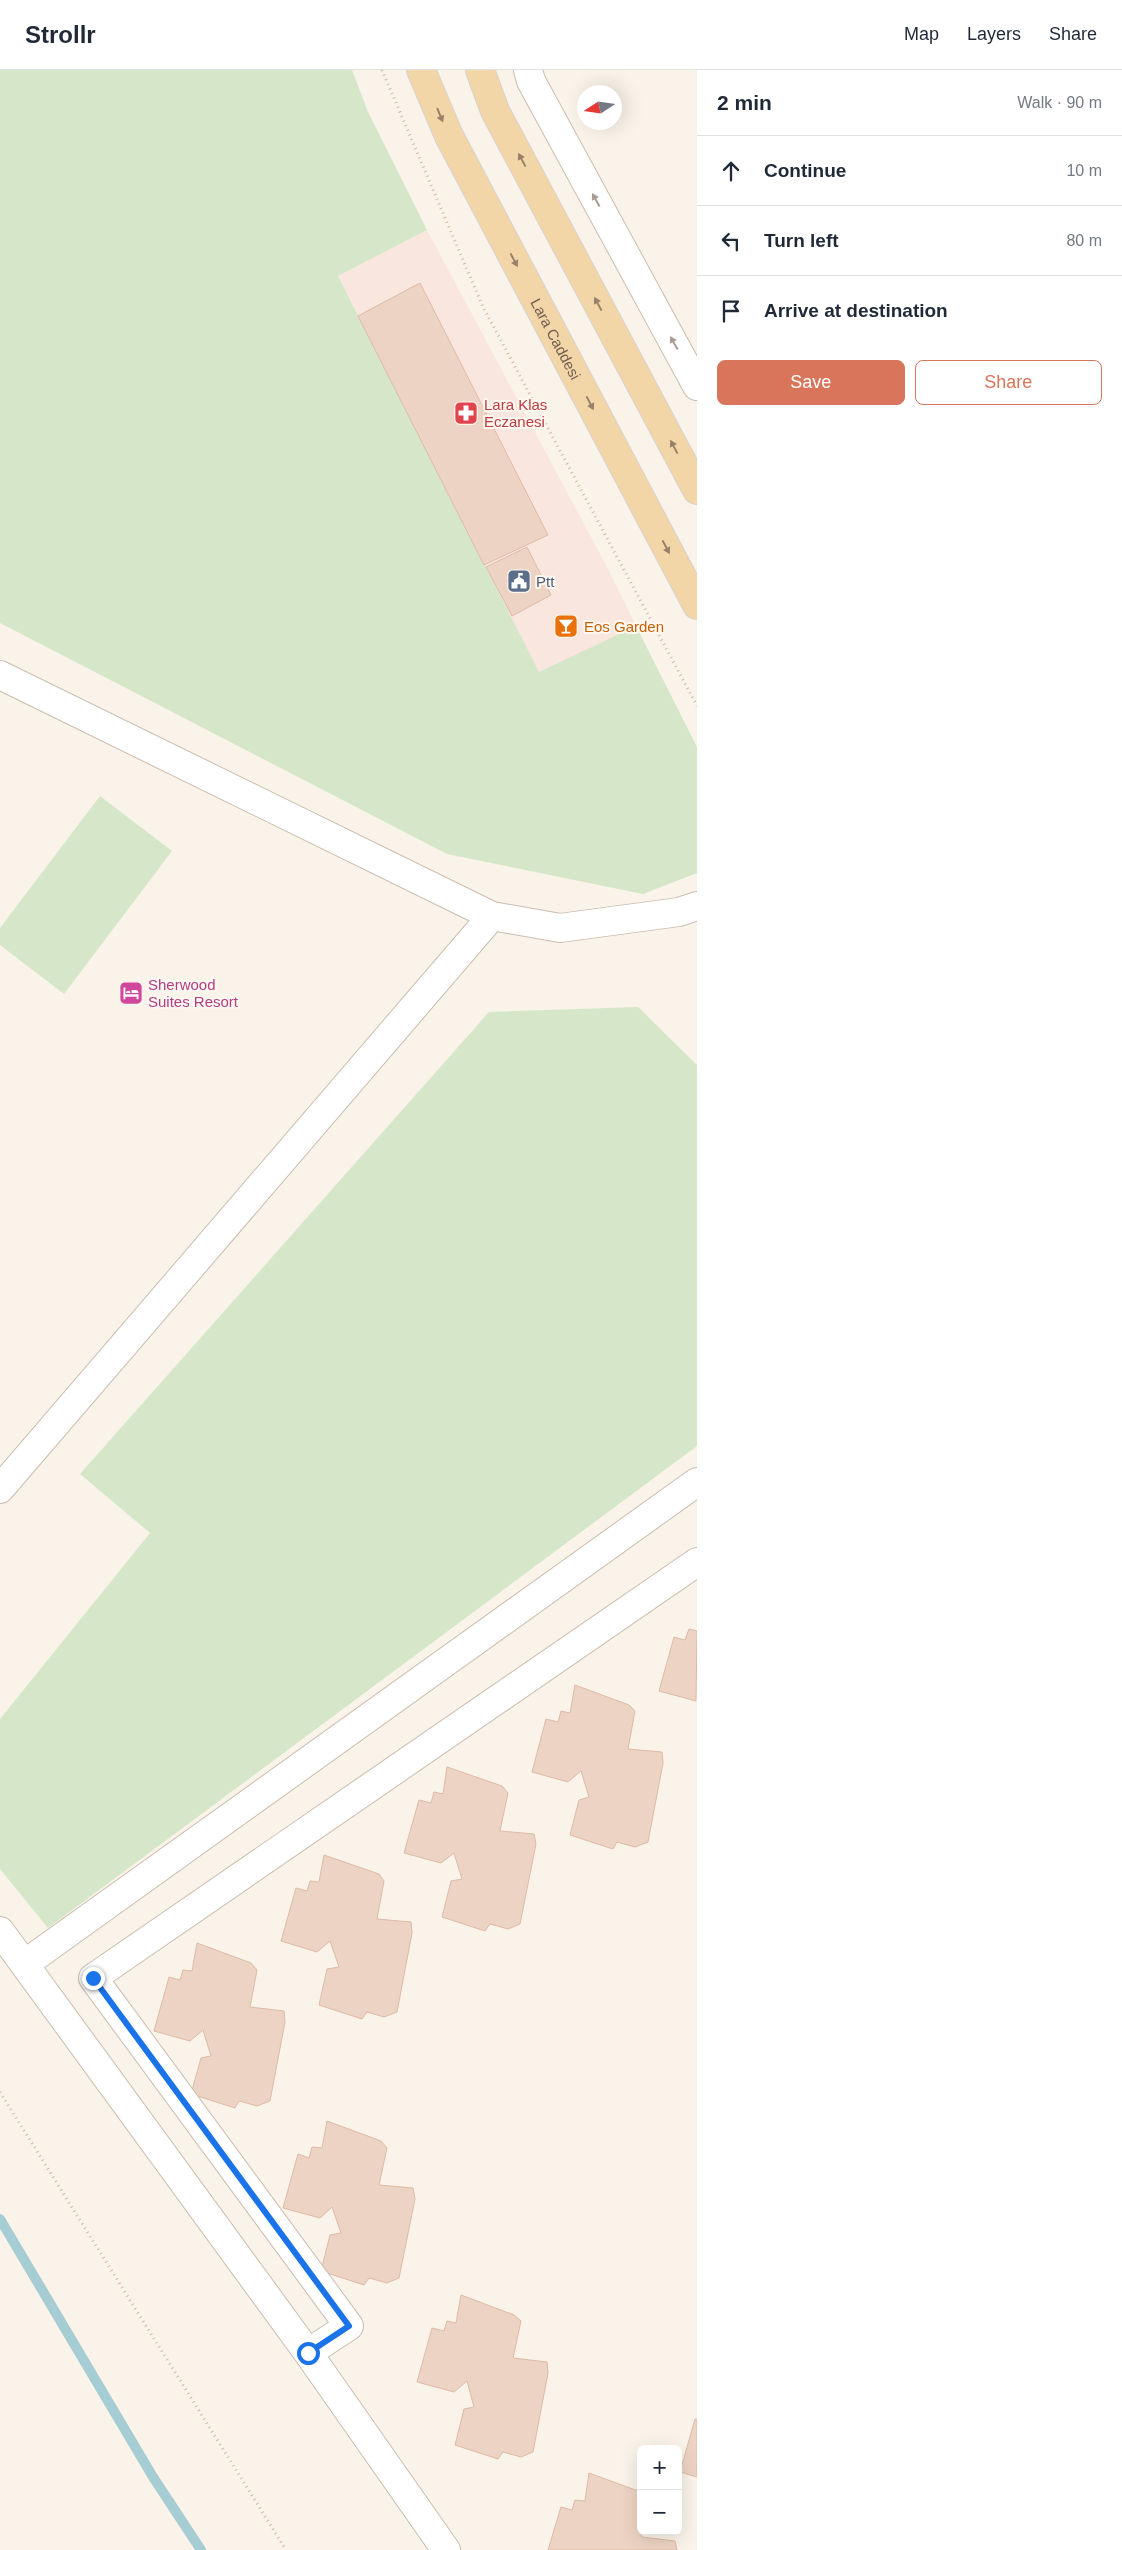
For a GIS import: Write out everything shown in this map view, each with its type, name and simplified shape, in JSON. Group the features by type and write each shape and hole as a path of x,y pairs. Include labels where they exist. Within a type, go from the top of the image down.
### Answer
{"main road":[{"name":"Lara Caddesi","path":"422,70 449,136 697,605"},
{"path":"480,70 495,110 697,490"}],"street":[{"path":"528,70 531,81 697,386"},
{"path":"0,675 492,916 560,928 679,912 697,906"},
{"path":"0,1489 492,916"},
{"path":"26,1964 697,1482"},
{"path":"308,2353 349,2326 93,1978 697,1562"},
{"path":"0,1931 26,1964 308,2353 446,2550"}],"path":[{"path":"382,70 483,307 697,706"},
{"path":"0,2092 286,2550"}],"shaded area":[{"path":"427,230 608,569 636,626 539,673 338,276"}],"green space":[{"path":"0,70 352,70 368,112 427,230 338,276 539,672 636,626 697,747 697,873 643,894 447,854 0,623"},
{"path":"100,796 172,851 64,994 0,945 0,928"},
{"path":"638,1007 697,1065 697,1446 48,1928 0,1869 0,1719 150,1533 80,1474 489,1012"}],"building":[{"path":"420,283 548,535 484,565 358,316"},
{"name":"Ptt","path":"527,547 551,595 512,616 486,567"},
{"path":"689,1629 697,1631 696,1701 659,1691 674,1637 685,1640"},
{"path":"575,1685 629,1705 635,1711 628,1749 662,1752 663,1763 648,1842 635,1847 617,1842 613,1849 570,1835 579,1800 589,1797 581,1771 568,1782 532,1772 546,1719 558,1722 561,1711 570,1713"},
{"path":"447,1767 502,1786 508,1793 500,1831 534,1834 536,1844 520,1924 508,1929 490,1924 485,1931 442,1917 451,1881 462,1879 454,1853 441,1863 404,1853 419,1800 431,1803 434,1792 443,1794"},
{"path":"324,1855 379,1874 384,1881 377,1919 411,1922 412,1933 397,2012 384,2017 367,2012 362,2019 319,2005 327,1969 339,1967 330,1941 317,1952 281,1941 296,1888 307,1891 310,1881 319,1882"},
{"path":"197,1943 251,1963 257,1970 250,2007 284,2011 285,2022 270,2101 257,2106 239,2101 235,2108 191,2094 201,2058 211,2056 203,2030 190,2041 154,2031 169,1977 180,1980 183,1970 192,1971"},
{"path":"327,2121 381,2141 387,2148 379,2185 413,2188 415,2199 399,2278 387,2283 369,2278 364,2285 321,2271 330,2235 341,2233 332,2207 320,2218 283,2208 298,2154 309,2158 312,2147 322,2148"},
{"path":"461,2295 514,2315 521,2321 513,2358 547,2362 548,2373 533,2452 521,2457 503,2452 498,2459 455,2445 464,2409 474,2407 467,2381 454,2392 417,2382 432,2328 444,2331 447,2321 456,2323"},
{"path":"695,2419 697,2419 697,2477 682,2473 682,2465"},
{"path":"589,2473 637,2491 637,2535 675,2541 677,2550 548,2550 561,2507 572,2510 575,2500 585,2501"}],"waterway":[{"path":"0,2219 153,2477 201,2550"}],"place":[{"name":"Lara Klas Eczanesi","path":"466,413"},
{"name":"Ptt","path":"519,581"},
{"name":"Eos Garden","path":"566,626"},
{"name":"Sherwood Suites Resort","path":"131,993"}],"route":[{"path":"93,1978 349,2326 308,2353"}]}
